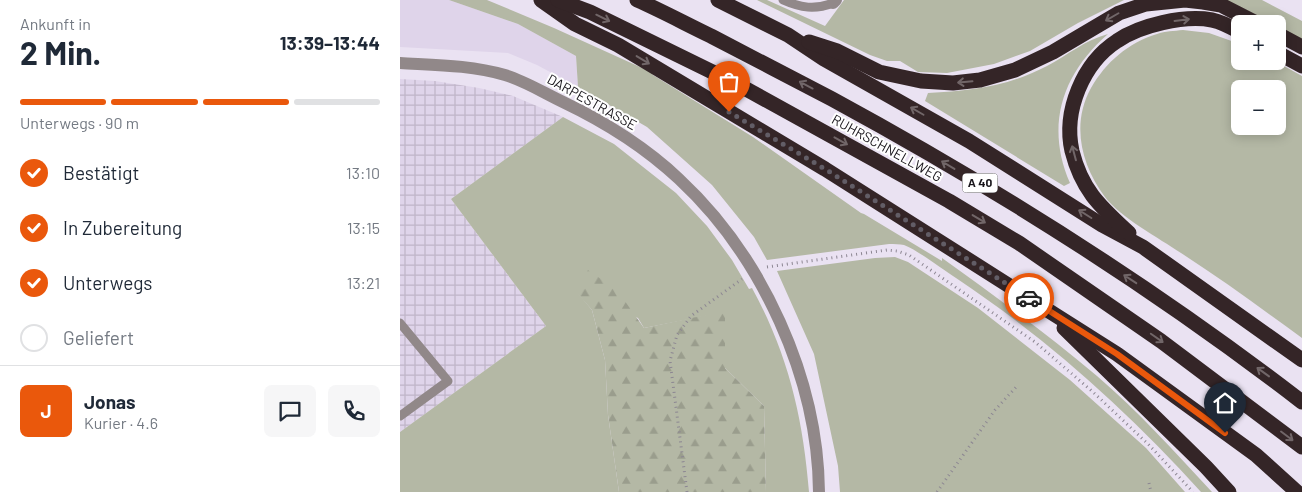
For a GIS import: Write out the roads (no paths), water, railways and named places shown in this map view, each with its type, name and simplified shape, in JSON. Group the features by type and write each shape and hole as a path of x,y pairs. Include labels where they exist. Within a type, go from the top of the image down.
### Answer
{"highway":[{"path":"541,0 575,24 618,45 825,169 1125,360 1256,455 1297,492"},
{"name":"RUHRSCHNELLWEG","path":"558,0 590,12 737,84 957,206 1019,243 1161,340 1302,447"},
{"name":"RUHRSCHNELLWEG","path":"637,0 778,70 897,134 1024,210 1156,296 1302,402"},
{"path":"718,0 788,35 824,59 970,141 1102,225 1143,247 1302,360"},
{"path":"788,35 837,51 879,72 921,81 953,83 980,80 1014,70 1053,52 1119,13 1146,4 1185,0 1203,2 1220,6 1239,15"},
{"path":"1143,247 1098,204 1088,190 1078,169 1072,150 1070,116 1079,89 1092,65 1105,51 1116,41 1139,30 1168,22 1198,18 1214,20 1231,28"},
{"path":"1286,38 1302,47"},
{"path":"1286,57 1302,66"},
{"path":"1043,307 1206,467 1229,492"}],"street":[{"name":"DARPESTRASSE","path":"400,63 467,67 506,75 527,83 608,125 646,151 679,179 714,216 753,271 782,327 800,378 813,433 819,492"}],"lane":[{"path":"783,0 796,6 820,8 835,2"},
{"path":"400,323 448,381 400,416"}]}
